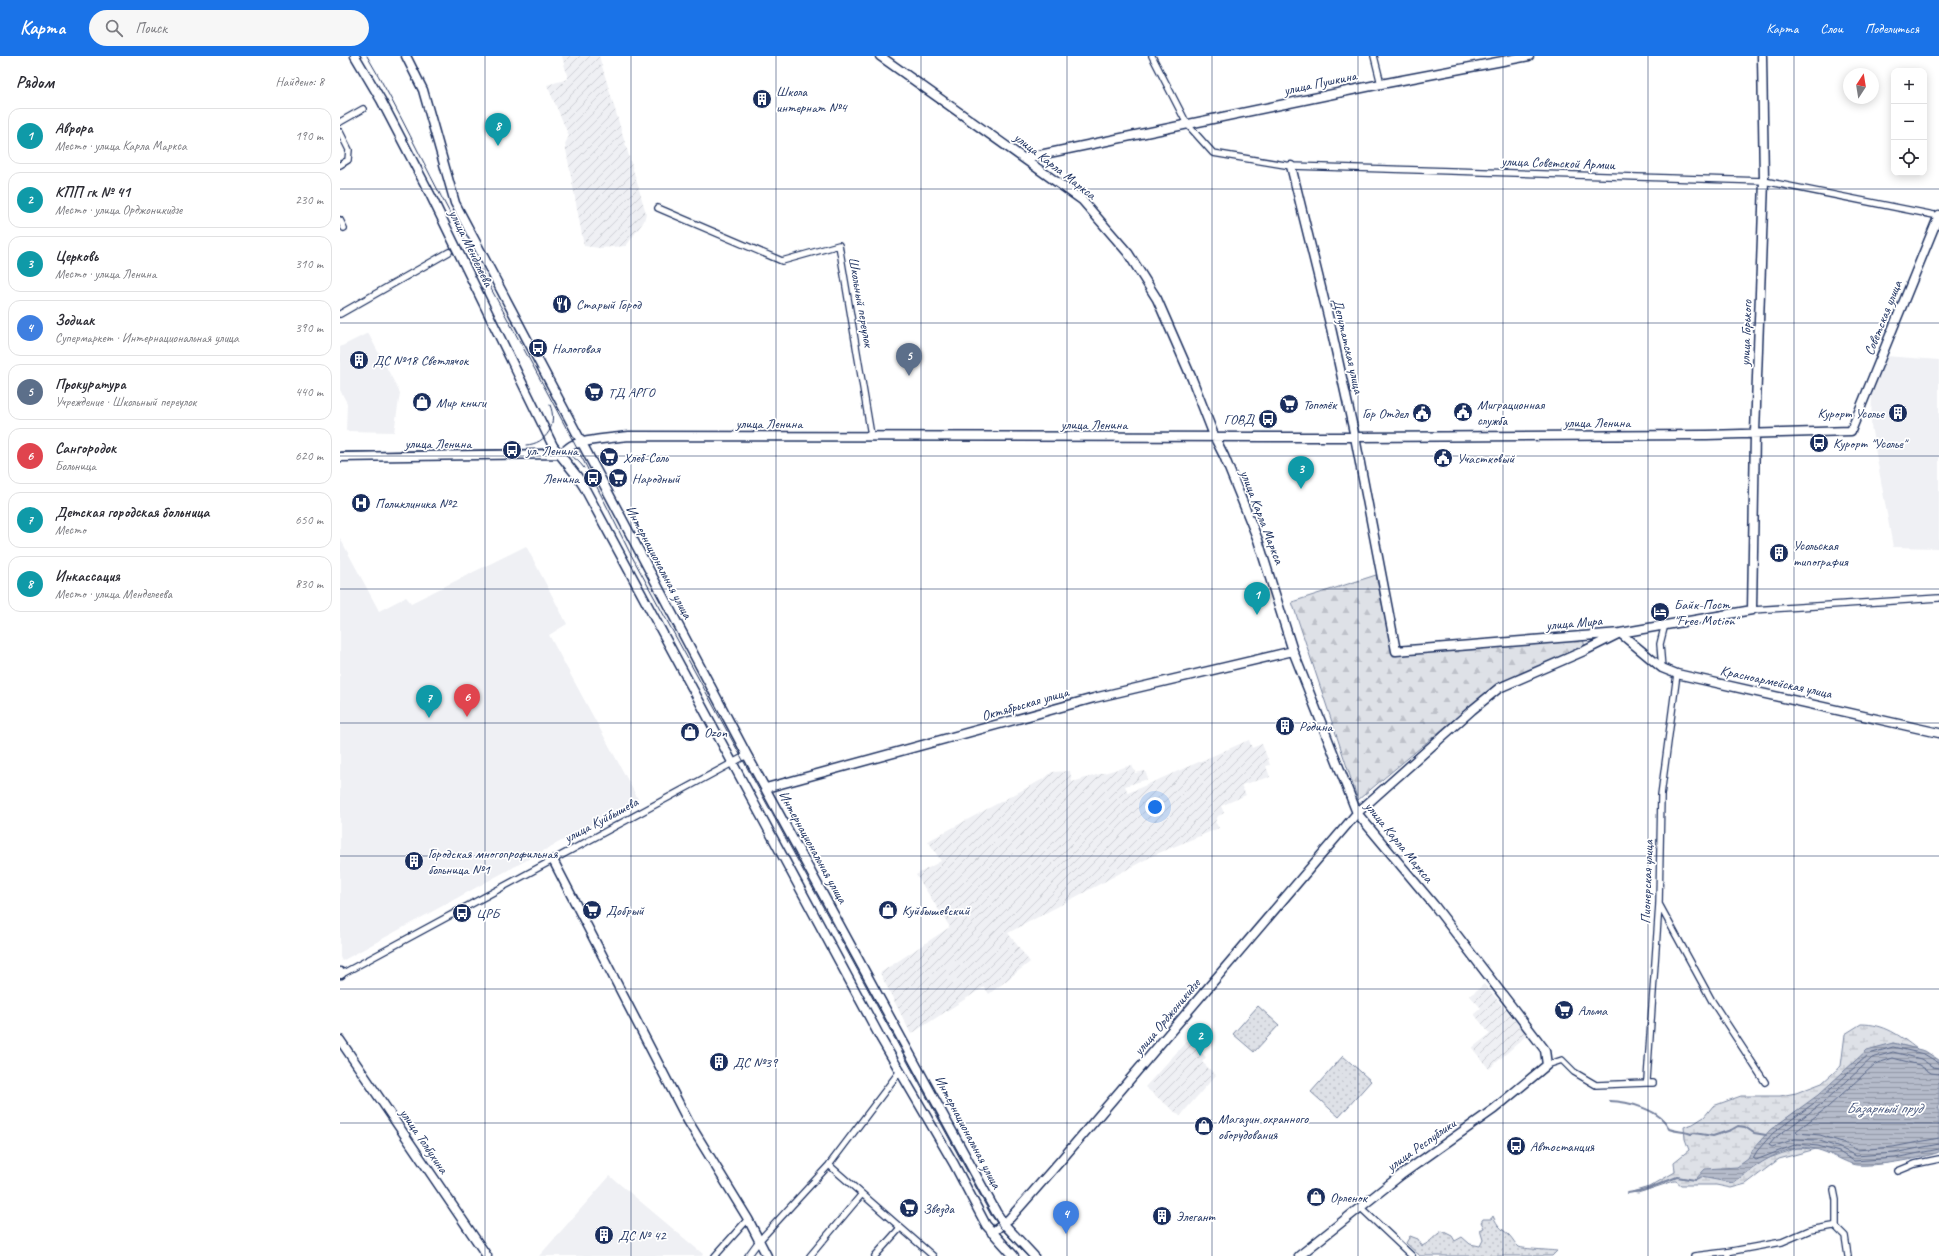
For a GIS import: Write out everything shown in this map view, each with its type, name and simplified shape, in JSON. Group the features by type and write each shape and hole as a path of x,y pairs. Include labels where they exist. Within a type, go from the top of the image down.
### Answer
{"street":[{"name":"улица Менделеева","path":"355,56 381,100 431,196 553,446 560,454"},
{"name":"улица Менделеева","path":"406,56 423,90 455,203 582,442"},
{"name":"улица Карла Маркса","path":"880,56 1028,157 1082,200 1128,253 1156,299 1192,379 1215,438 1224,456 1258,540 1293,651 1357,814 1469,949 1545,1050 1547,1065"},
{"name":"улица Советской Армии","path":"1152,56 1187,124 1213,153 1291,166 1764,181 1939,216"},
{"path":"1374,56 1381,84"},
{"name":"улица Пушкина","path":"1028,157 1365,87 1529,56"},
{"name":"улица Горького","path":"1752,610 1755,433 1764,181 1762,56"},
{"path":"1028,157 1365,87"},
{"path":"340,122 363,109"},
{"path":"340,132 350,153 348,160 340,165"},
{"name":"Депутатская улица","path":"1291,166 1331,328 1355,437 1396,651"},
{"name":"Школьный переулок","path":"658,208 782,261 839,245 870,435"},
{"name":"Советская улица","path":"1852,431 1939,216"},
{"path":"340,220 344,228"},
{"path":"340,314 450,252"},
{"name":"улица Ленина","path":"340,458 560,454 564,453 572,445 582,442 629,436 870,435 1215,438 1852,431"},
{"name":"Интернациональная улица","path":"582,442 747,755 1004,1224 1034,1256"},
{"name":"Интернациональная улица","path":"560,454 584,487 900,1071 992,1233 1014,1256"},
{"path":"1752,610 1939,598"},
{"name":"улица Мира","path":"1396,651 1620,633 1752,610"},
{"path":"1662,668 1660,644 1665,624"},
{"name":"Красноармейская улица","path":"1620,633 1662,668 1677,674 1939,733"},
{"name":"улица Орджоникидзе","path":"992,1233 1004,1224 1119,1093 1357,814 1472,710 1499,688 1584,651 1620,633"},
{"name":"Октябрьская улица","path":"766,788 1094,698 1293,651"},
{"name":"Пионерская улица","path":"1646,1083 1659,904 1661,795 1677,674"},
{"name":"улица Куйбышева","path":"340,974 747,755"},
{"path":"554,860 688,1121 748,1219 767,1256"},
{"path":"1659,904 1712,1001 1765,1082"},
{"name":"улица Толбухина","path":"340,1040 487,1256"},
{"path":"1547,1065 1562,1060 1574,1072 1596,1085 1653,1082"},
{"name":"улица Республики","path":"1299,1256 1409,1169 1494,1109 1547,1065"},
{"path":"748,1256 759,1241 829,1164 900,1071"},
{"path":"1898,1171 1915,1164 1939,1159"},
{"path":"829,1164 933,1256"},
{"path":"1834,1190 1836,1200 1836,1228"},
{"path":"810,1256 862,1194"},
{"path":"1360,1207 1412,1256"},
{"path":"715,1256 748,1219"},
{"path":"1694,1256 1727,1254 1782,1242 1810,1230 1833,1226 1845,1236 1848,1256"},
{"path":"875,1256 900,1228"}],"shaded area":[{"path":"562,56 599,56 646,213 644,221 626,246 600,248 584,246 565,144 569,136 547,85 568,79"},
{"path":"368,333 400,393 394,432 346,431 347,403 340,390 340,347"},
{"name":"Курорт Усолье","path":"1885,356 1939,360 1939,548 1893,547 1871,426 1872,392 1885,362"},
{"path":"340,538 379,611 406,597 411,603 526,546 567,624 549,635 638,799 342,961 340,957"},
{"path":"1249,740 1252,748 1262,744 1270,765 1266,766 1270,777 1241,785 1246,795 1221,806 1224,813 1218,816 1215,822 1219,828 1154,855 1008,933 1030,962 989,994 984,987 911,1034 880,973 950,927 916,875 941,861 928,841 1045,778 1052,772 1070,771 1072,782 1132,765 1135,773 1145,771 1148,779 1125,786 1128,793"},
{"path":"1484,984 1527,1035 1489,1069 1472,1048 1490,1034 1474,1014 1481,1008 1470,996"},
{"path":"1187,1041 1206,1057 1202,1062 1216,1075 1180,1116 1145,1087"},
{"path":"610,1176 703,1254 702,1256 539,1256"}],"green space":[{"path":"1376,575 1393,656 1583,638 1585,648 1495,685 1358,800 1292,602"},
{"path":"1258,1006 1279,1025 1254,1052 1233,1034"},
{"path":"1861,1024 1870,1024 1885,1028 1898,1035 1917,1049 1893,1043 1770,1130 1761,1161 1797,1148 1816,1149 1779,1159 1746,1184 1731,1188 1716,1185 1681,1185 1674,1181 1638,1193 1632,1192 1649,1187 1675,1172 1674,1162 1689,1150 1685,1139 1684,1127 1693,1124 1704,1117 1713,1106 1741,1096 1780,1096 1796,1093 1822,1083 1841,1066 1845,1034"},
{"path":"1343,1056 1371,1081 1339,1117 1311,1092"},
{"path":"1493,1216 1498,1225 1519,1247 1557,1251 1552,1256 1420,1256 1406,1243 1410,1236 1418,1239 1422,1246 1442,1231 1452,1236 1455,1241 1462,1237 1470,1244 1480,1246 1483,1240 1480,1230 1484,1228 1481,1222 1483,1219 1491,1219"}],"water":[{"name":"Базарный пруд","path":"1893,1043 1925,1051 1939,1060 1939,1152 1895,1162 1858,1165 1812,1148 1797,1148 1771,1157 1733,1183 1701,1177 1695,1180 1705,1169 1737,1167 1748,1159 1753,1149 1770,1130 1818,1095 1867,1050"}],"waterway":[{"path":"1609,1101 1634,1105 1652,1112 1665,1122 1669,1129 1675,1131 1713,1136 1738,1126 1745,1127 1754,1133 1766,1135"},
{"path":"1628,1193 1645,1190 1677,1177 1695,1180"}],"tram line":[{"path":"367,56 452,217 565,425 629,551 991,1215 1027,1256"},
{"path":"526,445 540,441 549,432 553,419 550,405"},
{"path":"340,452 549,449 559,451 573,457 584,468"}],"place":[{"name":"Школа интернат №4","path":"762,99"},
{"name":"Инкассация","path":"498,146"},
{"name":"Старый Город","path":"562,304"},
{"name":"Налоговая","path":"538,348"},
{"name":"ДС №18 Светлячок","path":"359,360"},
{"name":"Прокуратура","path":"909,376"},
{"name":"ТД АРГО","path":"594,392"},
{"name":"Мир книги","path":"422,402"},
{"name":"Тополёк","path":"1289,404"},
{"name":"Миграционная служба","path":"1463,412"},
{"name":"Гор Отдел","path":"1422,413"},
{"name":"Курорт Усолье","path":"1898,413"},
{"name":"ГОВД","path":"1268,419"},
{"name":"Курорт \"Усолье\"","path":"1819,443"},
{"name":"ул. Ленина","path":"512,450"},
{"name":"Хлеб-Соль","path":"609,457"},
{"name":"Участковый","path":"1443,458"},
{"name":"Ленина","path":"593,478"},
{"name":"Народный","path":"618,478"},
{"name":"Церковь","path":"1301,489"},
{"name":"Поликлиника №2","path":"361,503"},
{"name":"Усольская типография","path":"1779,553"},
{"name":"Байк-Пост \"Free Motion\"","path":"1660,612"},
{"name":"Аврора","path":"1257,615"},
{"name":"Сангородок","path":"467,717"},
{"name":"Детская городская больница","path":"429,718"},
{"name":"Родина","path":"1285,726"},
{"name":"Ozon","path":"690,732"},
{"name":"Городская многопрофильная больница №1","path":"414,861"},
{"name":"Добрый","path":"592,910"},
{"name":"Куйбышевский","path":"888,910"},
{"name":"ЦРБ","path":"462,913"},
{"name":"Альма","path":"1564,1010"},
{"name":"КПП гк № 41","path":"1200,1056"},
{"name":"ДС №39","path":"719,1062"},
{"name":"Магазин охранного оборудования","path":"1204,1126"},
{"name":"Автостанция","path":"1516,1146"},
{"name":"Орленок","path":"1316,1197"},
{"name":"Звезда","path":"909,1208"},
{"name":"Элегант","path":"1162,1216"},
{"name":"Зодиак","path":"1066,1234"},
{"name":"ДС № 42","path":"604,1235"}]}
